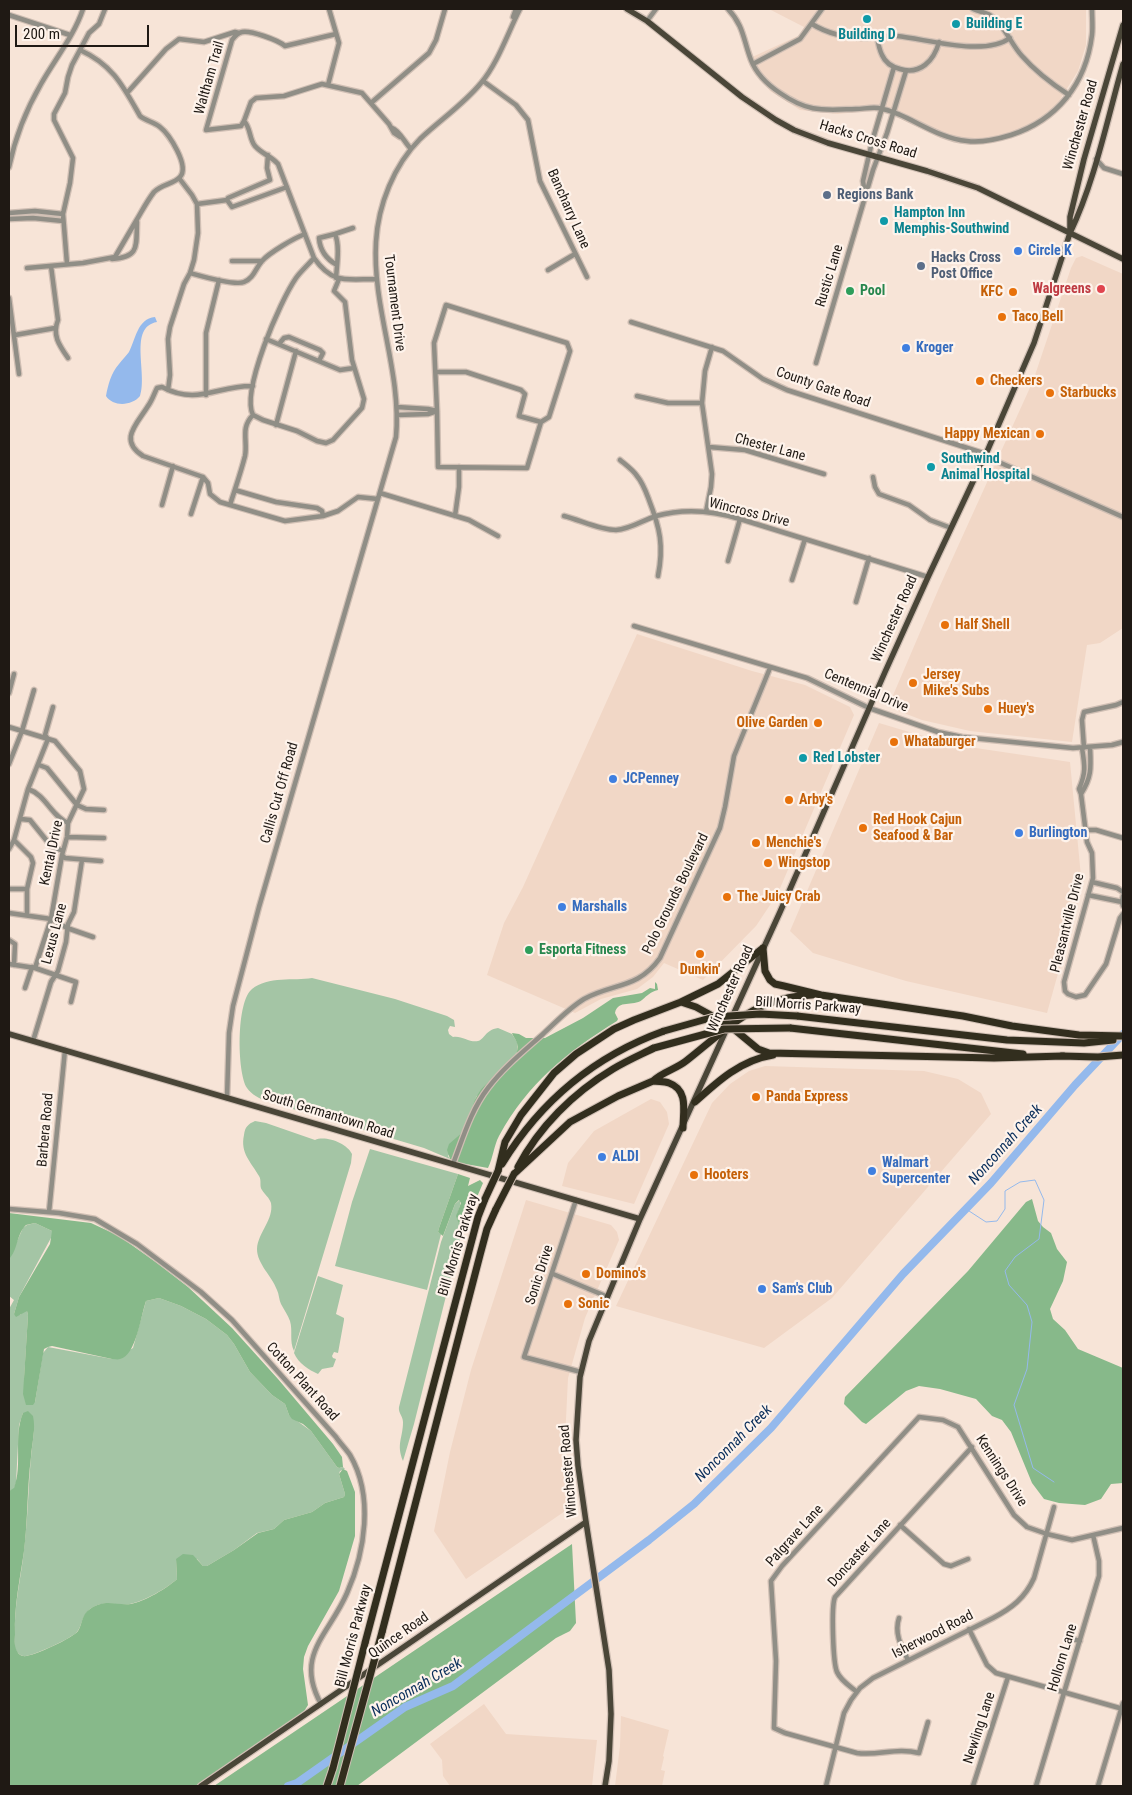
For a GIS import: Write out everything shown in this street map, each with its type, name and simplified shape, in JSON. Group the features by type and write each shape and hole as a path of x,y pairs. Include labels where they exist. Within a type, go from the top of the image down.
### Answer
{"highway":[{"path":"763,948 765,971 774,984 821,995 963,1016 1012,1026 1079,1035 1123,1037"},
{"path":"498,1171 505,1142 521,1115 554,1073 576,1054 614,1030 718,984 763,948"},
{"path":"514,1174 570,1122 618,1096 653,1081 683,1063 745,1014 777,1001 801,995 821,995"},
{"path":"681,1002 696,1007 729,1025 758,1049 769,1053 994,1058 1064,1056"},
{"name":"Bill Morris Parkway","path":"327,1786 478,1217 498,1171 514,1144 532,1121 572,1081 613,1054 646,1037 714,1017 760,1014 797,1016 1007,1040 1084,1043 1123,1037"},
{"name":"Bill Morris Parkway","path":"340,1786 487,1229 514,1174 537,1135 582,1091 613,1069 654,1048 724,1029 790,1028 972,1049 1098,1058 1123,1055"},
{"path":"695,1102 720,1079 737,1068 752,1060 786,1053"},
{"path":"653,1081 669,1083 683,1095 685,1106 683,1128"}],"main road":[{"name":"Hacks Cross Road","path":"627,9 647,21 742,97 776,120 820,140 978,188 1123,259"},
{"name":"Winchester Road","path":"1070,233 1070,217 1084,159 1123,25"},
{"name":"Winchester Road","path":"605,1786 609,1761 611,1714 609,1670 603,1621 586,1522 576,1440 581,1372 589,1341 640,1219 695,1102 869,708 1034,343 1070,233 1078,217 1123,64"},
{"name":"South Germantown Road","path":"9,1034 640,1219"},
{"name":"Quince Road","path":"201,1786 586,1522"}],"street":[{"path":"9,167 15,140 29,106 83,9"},
{"path":"67,264 63,214 73,158 54,120 54,114 62,100 68,77 80,50 90,33 99,24 105,9"},
{"path":"328,85 339,43 329,9"},
{"path":"371,103 429,52 436,40 445,9"},
{"name":"Tournament Drive","path":"510,28 516,9"},
{"name":"Tournament Drive","path":"394,446 397,407 378,279 376,240 380,214 394,176 411,149 483,81 520,9"},
{"path":"647,21 656,9"},
{"path":"728,9 741,27 753,64 760,75 791,101 814,110 881,109 934,132 967,142 986,141 1021,132 1042,122 1063,104 1082,70 1087,55 1092,35 1092,9"},
{"path":"753,64 800,39 822,9"},
{"path":"973,9 989,14 1010,38 1022,56 1044,78 1069,96"},
{"path":"9,16 70,35"},
{"path":"812,24 824,31 844,36 868,38 897,36 964,47 1004,43 1010,38"},
{"path":"127,93 166,50 179,40 204,42 235,32 238,34 247,32 280,41 285,46 336,34"},
{"name":"Waltham Trail","path":"238,34 232,40 206,130 241,126 244,121"},
{"path":"877,36 882,57 894,67 906,71 913,71 927,64 933,58 938,42"},
{"path":"80,50 92,55 106,65 116,76 140,116 161,127 180,156 184,168 178,178 155,191 147,201 114,257 110,259"},
{"name":"Rustic Lane","path":"865,196 864,181 875,131 894,67"},
{"name":"Rustic Lane","path":"816,363 877,156 906,71"},
{"name":"Bancharry Lane","path":"483,81 516,105 528,120 540,181 587,277"},
{"path":"378,279 337,279 322,270 314,258 278,164 255,146 248,124 244,121 251,102 256,98 284,96 322,84 328,85 362,93 392,128 394,133 411,149"},
{"path":"875,131 886,134"},
{"path":"197,204 227,200 270,180 267,168 268,155"},
{"path":"1096,159 1104,168 1123,174"},
{"path":"1091,176 1104,168"},
{"path":"168,390 170,375 168,339 170,327 184,284 190,272 198,233 197,204 178,178"},
{"path":"227,200 232,207 287,187"},
{"path":"29,212 29,218"},
{"path":"9,213 42,212 63,214"},
{"path":"42,212 42,218"},
{"path":"9,219 42,218 63,221"},
{"path":"27,268 124,258 131,255 135,250 137,219"},
{"path":"337,265 328,260 323,254 319,238 353,228"},
{"path":"190,272 219,280 243,283 252,277 262,261 295,237 305,234"},
{"path":"253,415 276,425 297,430 326,443 333,440 362,408 364,399 354,368 345,302 334,291 337,279 337,238 335,234"},
{"path":"548,270 576,254"},
{"path":"253,415 250,404 253,386 266,339 278,309 296,278 314,258"},
{"path":"232,261 262,261"},
{"path":"51,266 58,320 55,328 56,338 68,358"},
{"path":"206,395 206,333 219,280"},
{"path":"9,298 19,374"},
{"path":"446,305 567,343 570,351 549,417 541,422 527,468 438,467 438,411 434,343 446,305"},
{"name":"County Gate Road","path":"631,322 712,347 731,356 775,385 985,455 1123,516"},
{"path":"15,335 55,328"},
{"path":"279,344 284,338 289,337 320,350 323,353 319,361"},
{"path":"266,339 340,370 354,368"},
{"path":"706,512 712,481 702,403 704,377 712,347"},
{"path":"276,425 296,351"},
{"path":"436,372 466,372 521,390 525,394 519,416 541,422"},
{"path":"253,386 242,386 206,395 187,394 162,387 157,388 148,407 140,415 132,431 132,444 135,451 143,456 203,476 214,498 230,505 286,521 322,516 338,511 358,497 378,499"},
{"path":"637,396 668,403 702,403"},
{"path":"397,407 438,411"},
{"path":"397,415 428,414 438,411"},
{"path":"230,505 245,453 244,431 248,420 253,415"},
{"name":"Callis Cut Off Road","path":"227,1098 229,1033 232,1006 259,907 394,446"},
{"name":"Chester Lane","path":"709,447 745,450 824,474"},
{"path":"620,460 632,470 641,482 660,530 662,548 658,576"},
{"path":"162,505 173,466"},
{"path":"455,516 459,487 459,467"},
{"path":"191,514 203,476"},
{"path":"874,477 879,494 909,505 930,520 951,528"},
{"path":"235,490 286,504 317,508 322,511 322,516"},
{"path":"380,493 469,520 498,536"},
{"name":"Wincross Drive","path":"564,516 614,530 629,527 655,516 678,512 706,512 740,519 928,577"},
{"path":"728,562 740,519"},
{"path":"792,580 804,539"},
{"path":"856,602 869,558"},
{"name":"Centennial Drive","path":"634,626 807,678 869,708 938,732 1085,748 1123,742"},
{"name":"Polo Grounds Boulevard","path":"453,1164 462,1138 488,1088 514,1059 579,1003 596,994 637,980 648,972 660,958 720,828 734,756 770,668"},
{"path":"9,693 14,674"},
{"path":"9,764 22,731 34,690"},
{"path":"1081,794 1090,778 1091,765 1083,737 1082,720 1084,712 1123,702"},
{"path":"9,847 14,840 28,789 48,739 45,735 53,707"},
{"name":"Kental Drive","path":"9,727 55,741 80,771 84,790 68,823 51,919 25,988"},
{"name":"Pleasantville Drive","path":"1085,748 1085,774 1079,789 1087,842 1092,853 1092,882 1064,982 1065,991 1072,996 1085,995 1106,964 1123,914"},
{"path":"39,765 46,768 76,804 86,809 104,810"},
{"path":"28,789 37,792 60,820 68,823"},
{"path":"21,819 30,820 51,846 63,853 65,858 101,861"},
{"path":"1086,830 1096,830 1123,838"},
{"path":"67,836 104,838"},
{"path":"14,840 31,857 33,863 27,889 27,914"},
{"name":"Lexus Lane","path":"33,1041 50,982 60,964 68,935 82,860"},
{"path":"1092,882 1117,888 1123,892"},
{"path":"9,889 27,889"},
{"path":"1088,895 1122,904 1123,896"},
{"path":"9,913 27,914 51,919 68,928 93,937"},
{"path":"9,940 15,944 11,965 33,968 76,982 71,1002"},
{"name":"Barbera Road","path":"49,1212 65,1050"},
{"name":"Sonic Drive","path":"576,1200 524,1357 581,1372"},
{"name":"Cotton Plant Road","path":"9,1209 85,1216 105,1224 137,1244 201,1292 232,1320 336,1437 350,1456 359,1478 363,1501 364,1534 347,1593 318,1643 311,1661 310,1676 314,1691 321,1704"},
{"path":"552,1274 608,1297"},
{"name":"Kennings Drive","path":"919,1417 943,1420 961,1430 1014,1515 1027,1527 1072,1540 1123,1528"},
{"name":"Palgrave Lane","path":"836,1747 785,1733 774,1728 776,1660 771,1580 919,1417"},
{"name":"Doncaster Lane","path":"857,1692 840,1677 836,1669 833,1602 841,1590 972,1447"},
{"name":"Isherwood Road","path":"826,1786 844,1713 857,1692 873,1678 1012,1608 1023,1597 1034,1578 1054,1507"},
{"path":"900,1525 944,1564 951,1566 968,1558"},
{"name":"Hollorn Lane","path":"1036,1786 1099,1576 1099,1561 1093,1535"},
{"path":"899,1618 897,1625 898,1638 908,1660"},
{"path":"969,1630 994,1672 1065,1693 1123,1707 1098,1786"},
{"path":"1069,1638 1080,1641"},
{"name":"Newling Lane","path":"973,1786 1008,1677"},
{"path":"836,1747 861,1754 907,1750 919,1753 928,1722"}],"shaded area":[{"path":"769,9 1086,9 1086,45 1078,71 1056,106 1032,128 977,143 938,137 893,115 876,110 838,114 800,110 770,91 748,59 800,35 804,27"},
{"path":"1082,256 1123,274 1123,628 1100,643 1087,645 1072,742 970,731 922,720 888,707 939,588 1033,381 1071,268 1076,258"},
{"path":"637,634 752,671 805,685 850,707 854,715 778,893 756,926 703,980 664,963 653,977 637,989 601,999 575,1013 487,975 504,923 523,887"},
{"path":"879,723 969,747 1070,762 1082,887 1047,1013 906,981 813,953 790,931"},
{"path":"765,1066 924,1071 958,1079 981,1093 991,1114 832,1298 764,1348 616,1306 712,1103 730,1084 749,1071"},
{"path":"651,1099 660,1102 667,1112 669,1124 634,1204 562,1186 568,1163 594,1131"},
{"path":"526,1200 611,1225 617,1232 619,1240 585,1318 568,1378 565,1440 566,1469 571,1507 466,1579 434,1531 450,1452 471,1370"},
{"path":"484,1704 506,1734 597,1740 592,1786 450,1786 443,1776 442,1760 430,1744"},
{"path":"621,1716 669,1730 661,1770 665,1771 662,1786 615,1786 620,1746"}],"green space":[{"path":"312,978 395,999 447,1016 454,1020 455,1027 450,1026 448,1030 449,1034 453,1037 478,1041 490,1031 498,1028 512,1034 517,1042 517,1052 476,1097 471,1125 448,1156 450,1159 424,1148 266,1101 253,1094 247,1088 241,1068 240,1037 243,1008 247,996 252,989 266,982"},
{"path":"655,982 658,990 638,1002 619,1006 615,1013 617,1021 565,1057 536,1084 510,1117 499,1136 488,1168 460,1163 450,1159 447,1150 449,1144 471,1125 472,1108 477,1095 515,1057 517,1043 512,1033 526,1038 545,1038 583,1018 613,998 642,993 650,988 655,989"},
{"path":"255,1121 315,1140 330,1139 346,1146 352,1154 351,1163 294,1351 290,1321 281,1304 275,1285 259,1260 257,1249 270,1215 271,1203 261,1188 260,1178 247,1157 244,1147 245,1130"},
{"path":"370,1149 458,1174 439,1228 438,1232 441,1234 427,1290 335,1266 352,1202"},
{"path":"458,1174 470,1178 468,1186 480,1180 483,1183 462,1232 456,1216 461,1203 459,1200 455,1204 443,1236 438,1232"},
{"path":"1032,1199 1038,1221 1051,1233 1057,1249 1067,1262 1063,1281 1050,1309 1053,1319 1065,1330 1078,1349 1123,1368 1123,1483 1111,1484 1101,1499 1085,1505 1059,1503 1044,1499 1032,1483 1011,1432 1002,1420 992,1416 976,1399 940,1389 919,1386 906,1391 866,1424 844,1404 845,1397 968,1271 1026,1202"},
{"path":"460,1200 457,1217 462,1232 403,1461 400,1445 403,1422 399,1407 441,1242 455,1204"},
{"path":"9,1213 91,1223 119,1236 157,1263 188,1287 232,1328 333,1444 342,1457 343,1467 337,1467 311,1431 303,1424 292,1419 285,1404 272,1395 250,1372 227,1335 206,1319 181,1306 159,1298 146,1301 134,1343 126,1356 120,1359 112,1359 52,1346 44,1349 35,1402 33,1405 26,1405 23,1394 28,1315 27,1311 16,1317 14,1314 19,1297 50,1244 52,1231 35,1223 26,1225 20,1233 9,1259"},
{"path":"35,1223 52,1231 52,1236 19,1297 14,1314 20,1315 27,1311 28,1315 24,1380 35,1402 43,1353 48,1347 112,1359 133,1348 146,1301 159,1298 181,1306 206,1319 227,1335 250,1372 272,1395 285,1404 289,1415 311,1431 337,1467 345,1469 340,1471 339,1474 345,1494 344,1497 325,1503 312,1512 284,1520 274,1529 257,1533 234,1550 207,1566 203,1566 197,1559 176,1559 177,1579 161,1591 130,1604 100,1604 95,1606 85,1614 79,1629 73,1635 41,1651 23,1656 15,1648 15,1622 26,1535 34,1432 23,1413 19,1425 16,1483 14,1489 9,1491 9,1309 14,1300 9,1296 9,1259 23,1228"},
{"path":"318,1276 343,1285 336,1314 344,1318 344,1320 338,1353 334,1352 332,1356 336,1359 333,1367 322,1369 318,1374 304,1366 294,1353"},
{"path":"28,1411 33,1416 34,1431 25,1539 15,1624 15,1647 22,1656 42,1651 74,1634 80,1628 85,1614 96,1606 106,1603 131,1604 161,1591 177,1579 176,1559 183,1554 193,1555 203,1566 207,1566 258,1533 274,1529 284,1520 312,1512 325,1503 344,1497 345,1494 339,1474 343,1469 347,1471 355,1492 355,1536 339,1591 308,1646 304,1657 303,1669 308,1705 303,1713 200,1786 9,1786 9,1491 14,1488 17,1479 20,1422 23,1413"},
{"path":"572,1544 576,1623 570,1631 556,1638 357,1786 214,1786"}],"water":[{"path":"155,317 157,322 148,326 143,332 141,342 142,386 140,396 132,402 123,404 109,400 106,396 112,375 129,352 144,321"}],"waterway":[{"name":"Nonconnah Creek","path":"288,1786 297,1783 405,1707 453,1686 649,1540 694,1504 771,1428 903,1274 991,1183 1075,1085 1123,1034"},
{"path":"966,1209 986,1222 997,1221 1005,1209 1005,1191 1020,1182 1035,1180 1044,1200 1039,1239 1015,1257 1005,1271 1009,1285 1027,1305 1032,1322 1027,1369 1014,1405 1033,1468 1054,1482"}],"place":[{"name":"Building D","path":"867,19"},
{"name":"Building E","path":"956,24"},
{"name":"Regions Bank","path":"827,195"},
{"name":"Hampton Inn Memphis-Southwind","path":"884,221"},
{"name":"Circle K","path":"1018,251"},
{"name":"Hacks Cross Post Office","path":"921,266"},
{"name":"Walgreens","path":"1101,289"},
{"name":"Pool","path":"850,291"},
{"name":"KFC","path":"1013,292"},
{"name":"Taco Bell","path":"1002,317"},
{"name":"Kroger","path":"906,348"},
{"name":"Checkers","path":"980,381"},
{"name":"Starbucks","path":"1050,393"},
{"name":"Happy Mexican","path":"1040,434"},
{"name":"Southwind Animal Hospital","path":"931,467"},
{"name":"Half Shell","path":"945,625"},
{"name":"Jersey Mike's Subs","path":"913,683"},
{"name":"Huey's","path":"988,709"},
{"name":"Olive Garden","path":"818,723"},
{"name":"Whataburger","path":"894,742"},
{"name":"Red Lobster","path":"803,758"},
{"name":"JCPenney","path":"613,779"},
{"name":"Arby's","path":"789,800"},
{"name":"Red Hook Cajun Seafood & Bar","path":"863,828"},
{"name":"Burlington","path":"1019,833"},
{"name":"Menchie's","path":"756,843"},
{"name":"Wingstop","path":"768,863"},
{"name":"The Juicy Crab","path":"727,897"},
{"name":"Marshalls","path":"562,907"},
{"name":"Esporta Fitness","path":"529,950"},
{"name":"Dunkin'","path":"700,954"},
{"name":"Panda Express","path":"756,1097"},
{"name":"ALDI","path":"602,1157"},
{"name":"Walmart Supercenter","path":"872,1171"},
{"name":"Hooters","path":"694,1175"},
{"name":"Domino's","path":"586,1274"},
{"name":"Sam's Club","path":"762,1289"},
{"name":"Sonic","path":"568,1304"}]}
